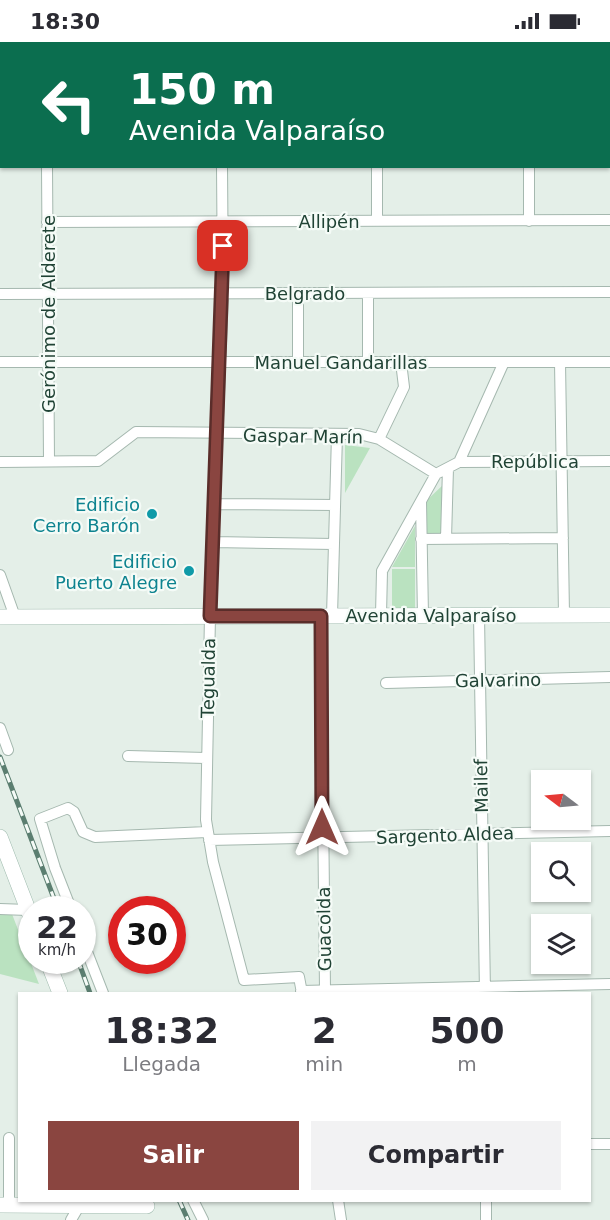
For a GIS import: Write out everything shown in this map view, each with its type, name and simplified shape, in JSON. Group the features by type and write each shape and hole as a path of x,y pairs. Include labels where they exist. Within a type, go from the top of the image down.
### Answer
{"main road":[{"name":"Avenida Valparaíso","path":"8,617 610,615"},
{"path":"0,837 23,896"},
{"path":"53,974 60,992"},
{"path":"5,1205 79,1206 145,1203 154,1220"}],"street":[{"name":"Gerónimo de Alderete","path":"47,168 49,461"},
{"name":"Tegualda","path":"222,168 223,293 206,758 208,836 244,980 299,977 301,992"},
{"path":"377,168 377,221"},
{"path":"529,168 529,221"},
{"name":"Allipén","path":"47,222 610,220"},
{"name":"Belgrado","path":"0,294 610,292"},
{"path":"298,293 298,362"},
{"path":"368,293 368,362"},
{"name":"Manuel Gandarillas","path":"0,362 610,362"},
{"path":"379,439 404,387 401,362"},
{"path":"381,615 382,571 436,474 459,462 504,362"},
{"path":"560,362 564,615"},
{"name":"Gaspar Marín","path":"49,461 98,461 136,432 359,434 379,439 436,474"},
{"name":"Guacolda","path":"324,990 322,838 327,616 334,544 337,435"},
{"name":"República","path":"459,462 610,460"},
{"path":"0,462 49,461"},
{"path":"446,538 448,468"},
{"path":"421,499 423,615"},
{"path":"214,504 335,505"},
{"path":"421,538 563,538"},
{"path":"213,542 334,544"},
{"path":"0,575 8,617"},
{"name":"Mailef","path":"479,615 484,990"},
{"name":"Galvarino","path":"386,683 610,677"},
{"path":"0,728 8,750"},
{"path":"128,756 206,758"},
{"name":"Sargento Aldea","path":"66,896 40,819 68,808 74,812 84,832 95,837 322,838 610,831"},
{"path":"0,909 18,913"},
{"path":"96,974 103,992"},
{"path":"301,992 484,990 610,984"},
{"path":"5,1205 9,1138"},
{"path":"591,1144 610,1144"},
{"path":"194,1202 203,1220"},
{"path":"338,1202 341,1220"},
{"path":"486,1202 486,1220"},
{"path":"71,1220 79,1206"}],"green space":[{"path":"345,445 370,448 345,493"},
{"path":"444,484 444,539 424,539 425,502"},
{"path":"415,526 415,567 392,567"},
{"path":"392,569 415,569 415,610 392,610"},
{"path":"0,914 12,914 18,930 18,974 35,974 39,984 0,974"}],"railway":[{"path":"0,757 53,896"},
{"path":"83,974 90,992"},
{"path":"180,1202 188,1220"}],"place":[{"name":"Edificio Cerro Barón","path":"152,514"},
{"name":"Edificio Puerto Alegre","path":"189,571"}],"route":[{"path":"223,246 210,616 321,616 322,827"}]}
